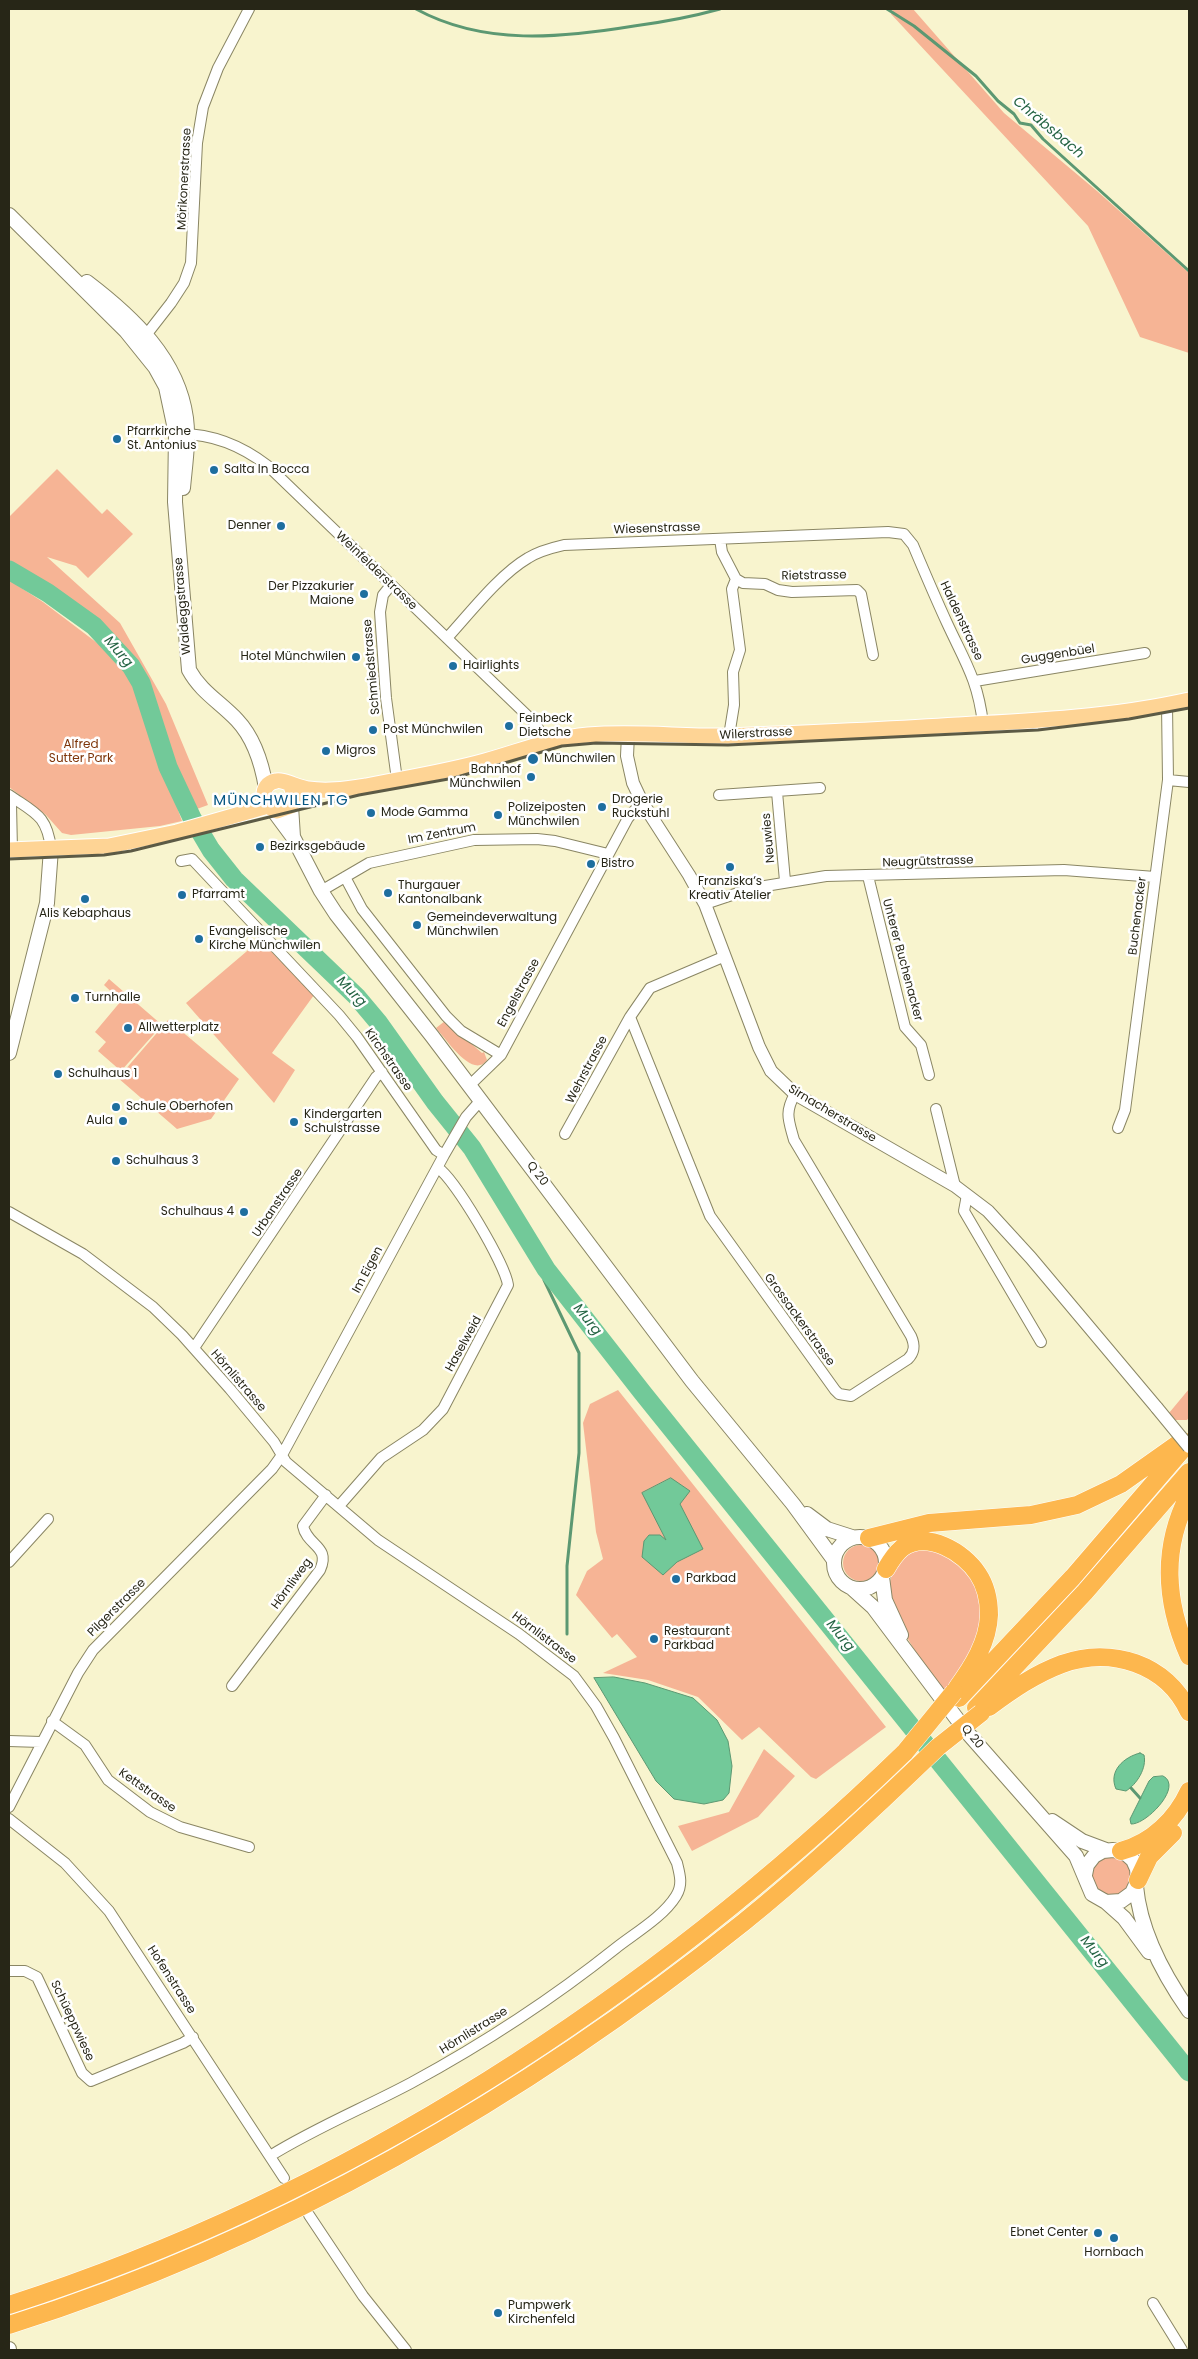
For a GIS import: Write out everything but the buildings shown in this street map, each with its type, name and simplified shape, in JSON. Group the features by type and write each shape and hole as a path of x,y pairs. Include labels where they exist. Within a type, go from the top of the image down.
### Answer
{"highway":[{"path":"861,1538 934,1522 1031,1515 1077,1505 1127,1481 1189,1435"},
{"path":"9,2305 117,2266 271,2199 374,2146 488,2080 604,2003 715,1920 814,1836 905,1752 957,1695 1073,1576 1189,1442"},
{"path":"9,2325 164,2267 280,2216 392,2158 499,2096 614,2020 746,1920 838,1841 979,1711 1189,1472"},
{"path":"1189,1495 1174,1532 1168,1573 1172,1606 1189,1656"},
{"path":"884,1573 893,1557 903,1547 915,1543 929,1542 945,1546 961,1556 981,1578 988,1604 986,1634 976,1660 957,1695"},
{"path":"979,1711 1047,1670 1074,1660 1099,1657 1127,1660 1155,1672 1175,1690 1189,1712"},
{"path":"1113,1851 1140,1844 1158,1832 1178,1810 1189,1791"},
{"path":"1137,1883 1149,1856 1189,1816"}],"main road":[{"path":"9,215 142,340 166,387 181,434"},
{"name":"Waldeggstrasse","path":"181,434 181,503 177,518 189,670 206,694 238,722 260,759 286,783"},
{"name":"Wilerstrasse","path":"292,804 328,791 461,768 545,741 593,734 729,736 1058,720 1167,705 1189,700"},
{"name":"Waldeggstrasse","path":"260,759 268,799"},
{"path":"272,782 286,783 295,794 292,804 282,811 268,799 272,782"},
{"name":"Wilerstrasse","path":"286,783 328,791"},
{"path":"10,850 109,846 212,823 268,799"},
{"name":"Q 20","path":"268,799 293,837 321,891 369,959 470,1085 692,1381 793,1504 834,1560 837,1576 869,1602 910,1654 966,1731 1077,1858 1090,1892 1106,1902 1129,1924 1189,2011"},
{"name":"Q 20","path":"292,804 293,837"},
{"path":"9,1053 47,903 51,849"},
{"name":"Q 20","path":"793,1504 827,1529 861,1538 880,1546 884,1551 886,1600 910,1654"},
{"path":"834,1560 839,1546 861,1538"},
{"path":"853,1589 869,1587 884,1573"},
{"name":"Q 20","path":"1040,1814 1074,1836 1130,1857 1135,1864 1138,1903 1143,1922 1162,1970"},
{"path":"1085,1875 1092,1858 1113,1851"},
{"path":"1106,1902 1124,1899 1137,1883"}],"street":[{"name":"Mörikonerstrasse","path":"142,340 171,303 184,282 192,263 197,143 204,107 218,68 250,9"},
{"name":"Weinfelderstrasse","path":"181,434 198,434 225,440 255,456 268,466 535,723 545,741"},
{"name":"Wiesenstrasse","path":"447,638 510,571 527,558 544,550 564,545 888,532 904,534"},
{"name":"Haldenstrasse","path":"904,534 913,544 975,681 983,724"},
{"path":"720,539 722,552 736,579 732,589 740,650 733,672 734,705 729,736"},
{"name":"Rietstrasse","path":"736,579 743,583 765,584 778,590 792,592 858,590 861,594 873,654"},
{"name":"Schmiedstrasse","path":"391,585 383,595 380,612 386,698 397,780"},
{"name":"Guggenbüel","path":"975,681 1145,654"},
{"name":"Buchenacker","path":"1118,1128 1125,1110 1168,780 1167,705"},
{"name":"Sirnacherstrasse","path":"628,735 627,756 631,775 642,802 689,875 705,904 723,957 765,1060 782,1084 795,1094 955,1186 988,1211 1189,1447"},
{"path":"1168,780 1189,782"},
{"path":"718,795 820,788"},
{"name":"Neuwies","path":"777,792 785,881"},
{"path":"9,795 43,819 49,832 51,849"},
{"path":"9,799 10,850"},
{"name":"Engelstrasse","path":"470,1085 501,1055 631,812 642,802"},
{"name":"Im Zentrum","path":"321,891 369,863 481,839 523,838 555,841 608,854"},
{"name":"Kirchstrasse","path":"181,860 192,859 339,1015 382,1072 436,1150 444,1155"},
{"name":"Neugrütstrasse","path":"705,904 753,888 785,881 826,876 1064,870 1155,877"},
{"name":"Unterer Buchenacker","path":"868,876 905,1027 921,1045 929,1075"},
{"path":"345,877 362,909 446,1016 461,1031 501,1055"},
{"path":"630,1017 650,988 723,957"},
{"name":"Grossackerstrasse","path":"630,1017 702,1199 718,1230 835,1390 840,1394 851,1396 908,1359 914,1351 914,1344 794,1140 787,1117 788,1109 795,1094"},
{"name":"Wehrstrasse","path":"566,1134 630,1017"},
{"name":"Urbanstrasse","path":"194,1348 376,1077 382,1072"},
{"name":"Im Eigen","path":"282,1454 444,1155 466,1117 481,1100"},
{"path":"936,1109 955,1186"},
{"name":"Haselweid","path":"339,1506 380,1458 423,1430 439,1415 504,1297 508,1285 502,1264 448,1177 438,1168"},
{"path":"967,1195 964,1211 1041,1342"},
{"name":"Hörnlistrasse","path":"9,1212 61,1240 108,1272 153,1307 194,1348 250,1412 286,1462 393,1551 520,1634 574,1676 596,1706 677,1864 680,1876 680,1887 677,1895 657,1916 612,1952 527,2014 459,2057 270,2156"},
{"name":"Pilgerstrasse","path":"9,1807 52,1721 93,1650 272,1469 282,1454"},
{"name":"Hörnliweg","path":"232,1686 320,1570 323,1554 304,1533 303,1526 326,1495"},
{"path":"9,1562 48,1519"},
{"name":"Kettstrasse","path":"52,1721 92,1753 108,1780 150,1812 180,1827 249,1847"},
{"path":"9,1741 41,1742"},
{"name":"Hofenstrasse","path":"9,1819 65,1863 89,1886 134,1947 284,2178"},
{"name":"Schüeppwiese","path":"9,1971 25,1971 37,1977 82,2074 92,2081 193,2037"},
{"path":"309,2215 363,2296 406,2350"},
{"path":"1153,2303 1182,2350"}],"green space":[{"path":"893,9 913,9 1004,113 1097,191 1189,273 1189,353 1140,337 1088,226 891,14"},
{"path":"57,469 102,514 107,509 133,534 88,578 76,566 47,557 120,623 166,704 208,805 183,814 126,663 46,599 9,578 9,517"},
{"name":"Alfred Sutter Park","path":"9,580 43,602 125,664 182,821 160,826 71,835 62,833 46,815 9,787"},
{"path":"260,940 314,995 272,1053 295,1070 274,1103 186,1003"},
{"name":"Allwetterplatz","path":"109,979 162,1025 121,1071 98,1051 106,1042 95,1032 121,1001 104,985"},
{"path":"168,1020 239,1079 211,1119 177,1129 118,1078"},
{"path":"445,1021 482,1053 484,1052 487,1060 481,1065 475,1065 467,1062 460,1056 436,1028"},
{"path":"1189,1389 1189,1417 1187,1420 1175,1420 1169,1413"},
{"name":"Parkbad","path":"618,1390 886,1727 816,1779 811,1777 759,1727 742,1740 698,1697 648,1680 603,1673 637,1657 617,1634 612,1638 576,1595 587,1571 603,1559 596,1532 583,1423 590,1404"},
{"path":"861,1545 874,1550 879,1563 874,1576 861,1581 848,1576 843,1563 848,1550"},
{"path":"922,1548 939,1550 957,1560 979,1587 983,1625 967,1665 944,1691 907,1637 896,1615 890,1595 891,1576 901,1560"},
{"path":"764,1749 795,1776 758,1817 692,1851 678,1826 729,1812"},
{"path":"1116,1856 1123,1859 1129,1865 1132,1876 1131,1884 1123,1893 1116,1896 1108,1896 1101,1893 1093,1884 1092,1872 1095,1865 1104,1857"}],"shaded area":[{"path":"671,1478 690,1491 680,1504 703,1549 677,1562 663,1575 642,1557 644,1541 649,1535 660,1535 666,1540 642,1493"},
{"path":"614,1677 645,1683 693,1698 717,1720 728,1741 732,1766 729,1793 723,1800 704,1804 674,1799 656,1781 594,1678"},
{"path":"1140,1753 1144,1755 1145,1760 1143,1770 1137,1780 1126,1791 1116,1789 1114,1776 1119,1766 1123,1761"},
{"path":"1163,1776 1168,1781 1169,1788 1166,1796 1153,1812 1138,1823 1131,1824 1130,1819 1149,1781 1153,1777"}],"waterway":[{"name":"Chräbsbach","path":"416,9 442,21 468,29 523,36 579,34 656,23 720,9"},
{"name":"Chräbsbach","path":"887,9 914,26 976,76 998,101 1014,114 1020,123 1031,125 1043,139 1189,271"},
{"name":"Murg","path":"9,570 48,593 94,626 131,666 141,683 168,767 192,818 211,850 234,879 357,997 378,1022 435,1102 472,1148 546,1269 642,1392 1189,2072"},
{"path":"548,1272 544,1280 579,1353 579,1453 567,1566 567,1634"},
{"path":"1131,1788 1140,1798"}],"railway":[{"path":"9,859 104,855 131,851 359,795 454,778 562,746 596,743 728,745 1038,730 1129,719 1189,708"}],"place":[{"name":"Pfarrkirche St. Antonius","path":"117,439"},
{"name":"Salta In Bocca","path":"214,470"},
{"name":"Denner","path":"281,526"},
{"name":"Der Pizzakurier Maione","path":"364,594"},
{"name":"Hotel Münchwilen","path":"356,657"},
{"name":"Hairlights","path":"453,666"},
{"name":"Feinbeck Dietsche","path":"509,726"},
{"name":"Post Münchwilen","path":"373,730"},
{"name":"Migros","path":"326,751"},
{"name":"Münchwilen","path":"533,759"},
{"name":"Bahnhof Münchwilen","path":"531,777"},
{"name":"Drogerie Ruckstuhl","path":"602,807"},
{"name":"Mode Gamma","path":"371,813"},
{"name":"Polizeiposten Münchwilen","path":"498,815"},
{"name":"Bezirksgebäude","path":"260,847"},
{"name":"Bistro","path":"591,864"},
{"name":"Franziska‘s Kreativ Atelier","path":"730,867"},
{"name":"Thurgauer Kantonalbank","path":"388,893"},
{"name":"Pfarramt","path":"182,895"},
{"name":"Alis Kebaphaus","path":"85,899"},
{"name":"Gemeindeverwaltung Münchwilen","path":"417,925"},
{"name":"Evangelische Kirche Münchwilen","path":"199,939"},
{"name":"Turnhalle","path":"75,998"},
{"name":"Allwetterplatz","path":"128,1028"},
{"name":"Schulhaus 1","path":"58,1074"},
{"name":"Schule Oberhofen","path":"116,1107"},
{"name":"Aula","path":"123,1121"},
{"name":"Kindergarten Schulstrasse","path":"294,1122"},
{"name":"Schulhaus 3","path":"116,1161"},
{"name":"Schulhaus 4","path":"244,1212"},
{"name":"Parkbad","path":"676,1579"},
{"name":"Restaurant Parkbad","path":"654,1639"},
{"name":"Ebnet Center","path":"1098,2233"},
{"name":"Hornbach","path":"1114,2238"},
{"name":"Pumpwerk Kirchenfeld","path":"498,2313"}],"district":[{"name":"MÜNCHWILEN TG","path":"281,801"}]}
